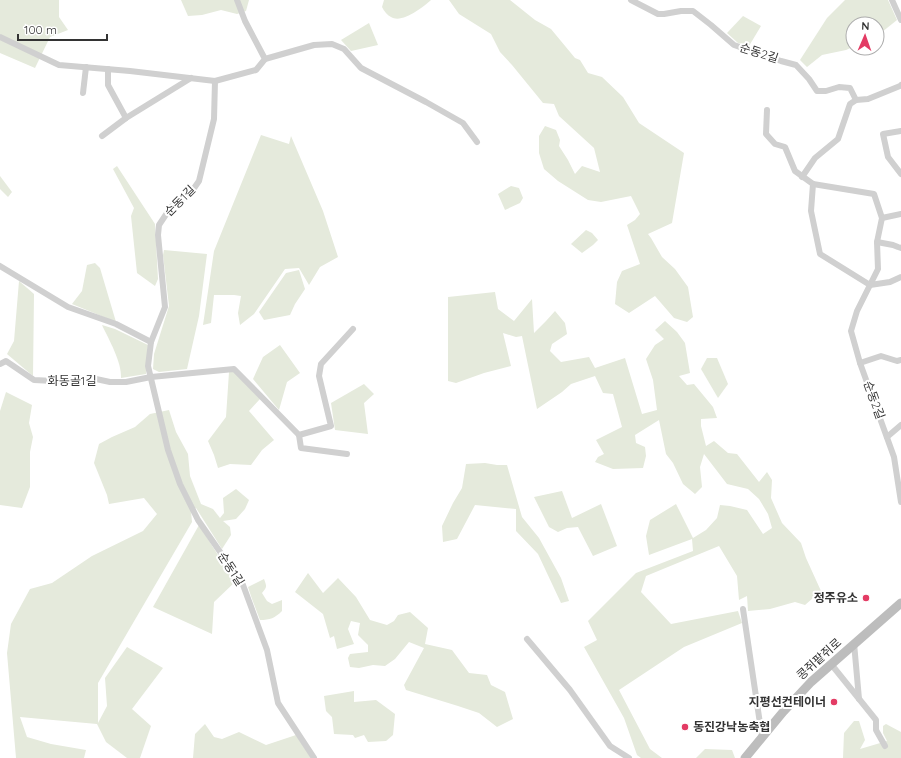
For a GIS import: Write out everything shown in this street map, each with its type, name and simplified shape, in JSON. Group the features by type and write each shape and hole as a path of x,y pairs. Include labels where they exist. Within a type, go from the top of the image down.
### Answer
{"main road":[{"name":"콩쥐팥쥐로","path":"745,758 783,712 811,682 900,603"}],"street":[{"path":"237,0 245,21 265,59"},
{"name":"순동2길","path":"631,0 658,14 693,11 734,45 796,65 809,79 817,91 826,91 839,87 850,88 856,100"},
{"path":"892,0 901,20"},
{"path":"0,37 60,65 215,81 256,70 265,59 314,46 332,44 344,49 361,68 463,123 477,142"},
{"path":"83,93 86,68"},
{"path":"108,69 108,85 126,118"},
{"path":"102,136 126,118 191,78"},
{"name":"순동1길","path":"215,81 214,118 199,181 190,194 171,207 159,225 158,235 165,308 151,342 148,366 168,450 180,484 198,520 242,585 267,650 278,703 314,758"},
{"path":"802,176 815,158 838,139 850,104 856,100 868,99 901,87"},
{"path":"767,110 766,134 775,144 785,147 795,171 813,184 874,194 882,218 901,214"},
{"path":"901,131 884,134 888,158 901,174"},
{"path":"813,184 811,211 820,254 870,285 890,282 901,277"},
{"name":"순동2길","path":"882,218 877,242 878,269 857,311 851,331 860,363 894,457 901,502"},
{"path":"877,242 901,248"},
{"path":"0,266 68,307 116,324 151,342"},
{"path":"299,435 331,426 319,376 321,364 353,328"},
{"path":"860,363 881,356 897,361 901,360"},
{"name":"화동골1길","path":"0,364 6,361 34,380 54,381 96,379 110,382 126,382 151,377"},
{"path":"151,377 234,369 299,435 301,448 347,454"},
{"name":"순동2길","path":"887,437 901,425"},
{"path":"743,609 762,737"},
{"path":"527,639 570,690 610,746 629,758"},
{"path":"854,643 859,699"},
{"path":"831,664 876,720 876,730 884,746"}],"shaded area":[{"path":"0,0 59,0 59,17 68,30 50,37 35,68 0,53"},
{"path":"181,0 249,0 246,11 237,14 221,10 202,15 188,16"},
{"path":"384,0 431,0 412,14 396,19 387,14 382,7"},
{"path":"449,0 510,0 535,20 551,29 575,58 580,60 588,73 602,77 623,97 639,123 684,153 672,223 648,234 662,257 675,269 688,287 693,317 687,322 674,318 655,296 629,313 615,304 617,282 622,271 640,264 627,225 635,220 640,214 631,196 601,202 588,200 558,181 544,169 539,153 539,136 545,126 556,130 560,140 559,146 575,174 582,166 600,172 594,148 559,116 554,104 543,103 500,52 491,34 459,14"},
{"path":"845,0 888,0 897,20 885,30 885,16 845,16 845,50 822,55 807,67 800,60 827,18"},
{"path":"743,16 761,26 749,46 738,43 727,33"},
{"path":"369,23 378,45 351,51 341,40"},
{"path":"261,135 289,144 291,136 323,211 338,257 320,267 309,285 299,268 285,269 254,314 240,325 238,313 241,296 214,295 211,323 203,325 214,251"},
{"path":"117,166 155,224 158,279 155,286 137,273 131,216 134,208 113,169"},
{"path":"0,176 12,192 8,197 0,189"},
{"path":"511,186 519,188 523,198 520,203 505,210 498,194"},
{"path":"586,230 592,233 598,240 582,253 571,244"},
{"path":"164,250 207,254 199,316 187,369 159,372 153,369 154,354 169,306 163,255"},
{"path":"95,263 100,268 116,322 72,304 82,291 87,265"},
{"path":"299,270 305,289 290,315 264,320 259,312 286,273"},
{"path":"19,281 34,294 33,376 7,354 14,341"},
{"path":"495,292 498,309 514,321 532,299 534,333 555,311 565,323 567,334 552,344 550,351 561,362 589,357 595,368 625,358 642,414 657,410 653,380 646,359 655,345 664,339 655,330 665,321 677,332 685,343 690,373 679,376 687,385 694,384 713,407 717,418 701,419 701,426 706,446 714,441 728,453 737,454 759,482 767,472 772,480 771,498 782,523 801,543 821,591 805,605 795,602 770,609 748,611 747,596 739,600 737,576 719,546 646,576 641,592 671,624 738,611 742,623 684,647 619,690 650,749 662,758 641,758 637,755 624,718 584,647 597,640 588,621 636,573 693,551 692,539 649,555 646,536 650,520 676,504 693,538 706,530 717,518 720,505 747,510 763,534 772,528 768,514 759,499 748,489 727,484 704,454 700,467 702,487 695,494 683,484 673,463 666,454 659,420 635,435 636,443 645,447 646,456 643,468 613,469 595,462 598,457 604,454 596,440 622,427 613,394 603,393 595,376 571,384 537,409 522,336 516,337 503,333 511,366 484,373 456,383 448,381 448,297"},
{"path":"102,325 115,329 148,345 146,374 121,378 117,358"},
{"path":"280,345 300,373 287,382 279,410 253,379 263,357"},
{"path":"707,358 717,358 728,384 718,398 701,369"},
{"path":"233,371 260,399 249,411 274,440 262,450 251,465 230,464 218,468 208,441 226,417 229,372"},
{"path":"364,384 374,394 364,403 368,434 335,430 331,403"},
{"path":"6,392 32,405 29,423 33,437 30,452 30,487 22,508 0,505 0,411"},
{"path":"169,410 176,432 188,454 190,476 201,504 213,509 220,518 224,513 223,498 236,489 249,500 245,509 236,519 223,521 230,527 231,535 222,549 196,508 191,511 192,522 98,683 98,723 107,706 105,678 127,647 163,668 132,709 151,726 140,758 127,758 106,742 97,724 20,717 27,737 51,744 86,750 84,758 16,758 7,653 11,624 30,589 52,583 92,556 143,531 157,514 144,498 109,504 107,495 94,463 99,444 135,427 150,414"},
{"path":"485,463 507,465 522,517 539,538 561,578 569,601 561,603 538,554 516,531 516,509 475,505 457,539 443,542 442,526 462,488 466,464"},
{"path":"562,491 572,518 601,504 617,546 593,556 578,527 567,528 558,532 549,527 534,497"},
{"path":"199,525 235,582 214,602 212,634 153,607"},
{"path":"308,573 323,593 338,578 356,597 370,620 387,625 394,621 398,615 410,612 428,628 425,644 452,650 469,673 487,675 491,685 505,692 513,719 497,727 479,713 406,690 404,685 424,648 409,642 395,659 385,666 373,665 359,668 350,667 348,658 350,654 368,652 368,645 358,635 360,623 351,621 348,629 354,644 337,649 334,636 330,638 323,614 295,592"},
{"path":"264,579 266,587 262,593 267,601 272,604 282,600 282,611 272,618 260,620 248,587"},
{"path":"354,691 354,702 376,700 395,714 393,735 386,741 368,742 364,735 355,738 353,735 334,734 332,717 326,711 324,696"},
{"path":"854,721 859,721 865,740 860,749 887,741 883,733 883,726 886,724 901,732 901,758 843,758 844,733"},
{"path":"205,724 214,737 222,739 239,732 266,745 296,735 311,758 193,758 195,734"},
{"path":"705,749 732,750 735,758 696,758"}],"place":[{"name":"정주유소","path":"866,598"},
{"name":"지평선컨테이너","path":"834,702"},
{"name":"동진강낙농축협","path":"685,727"}]}
